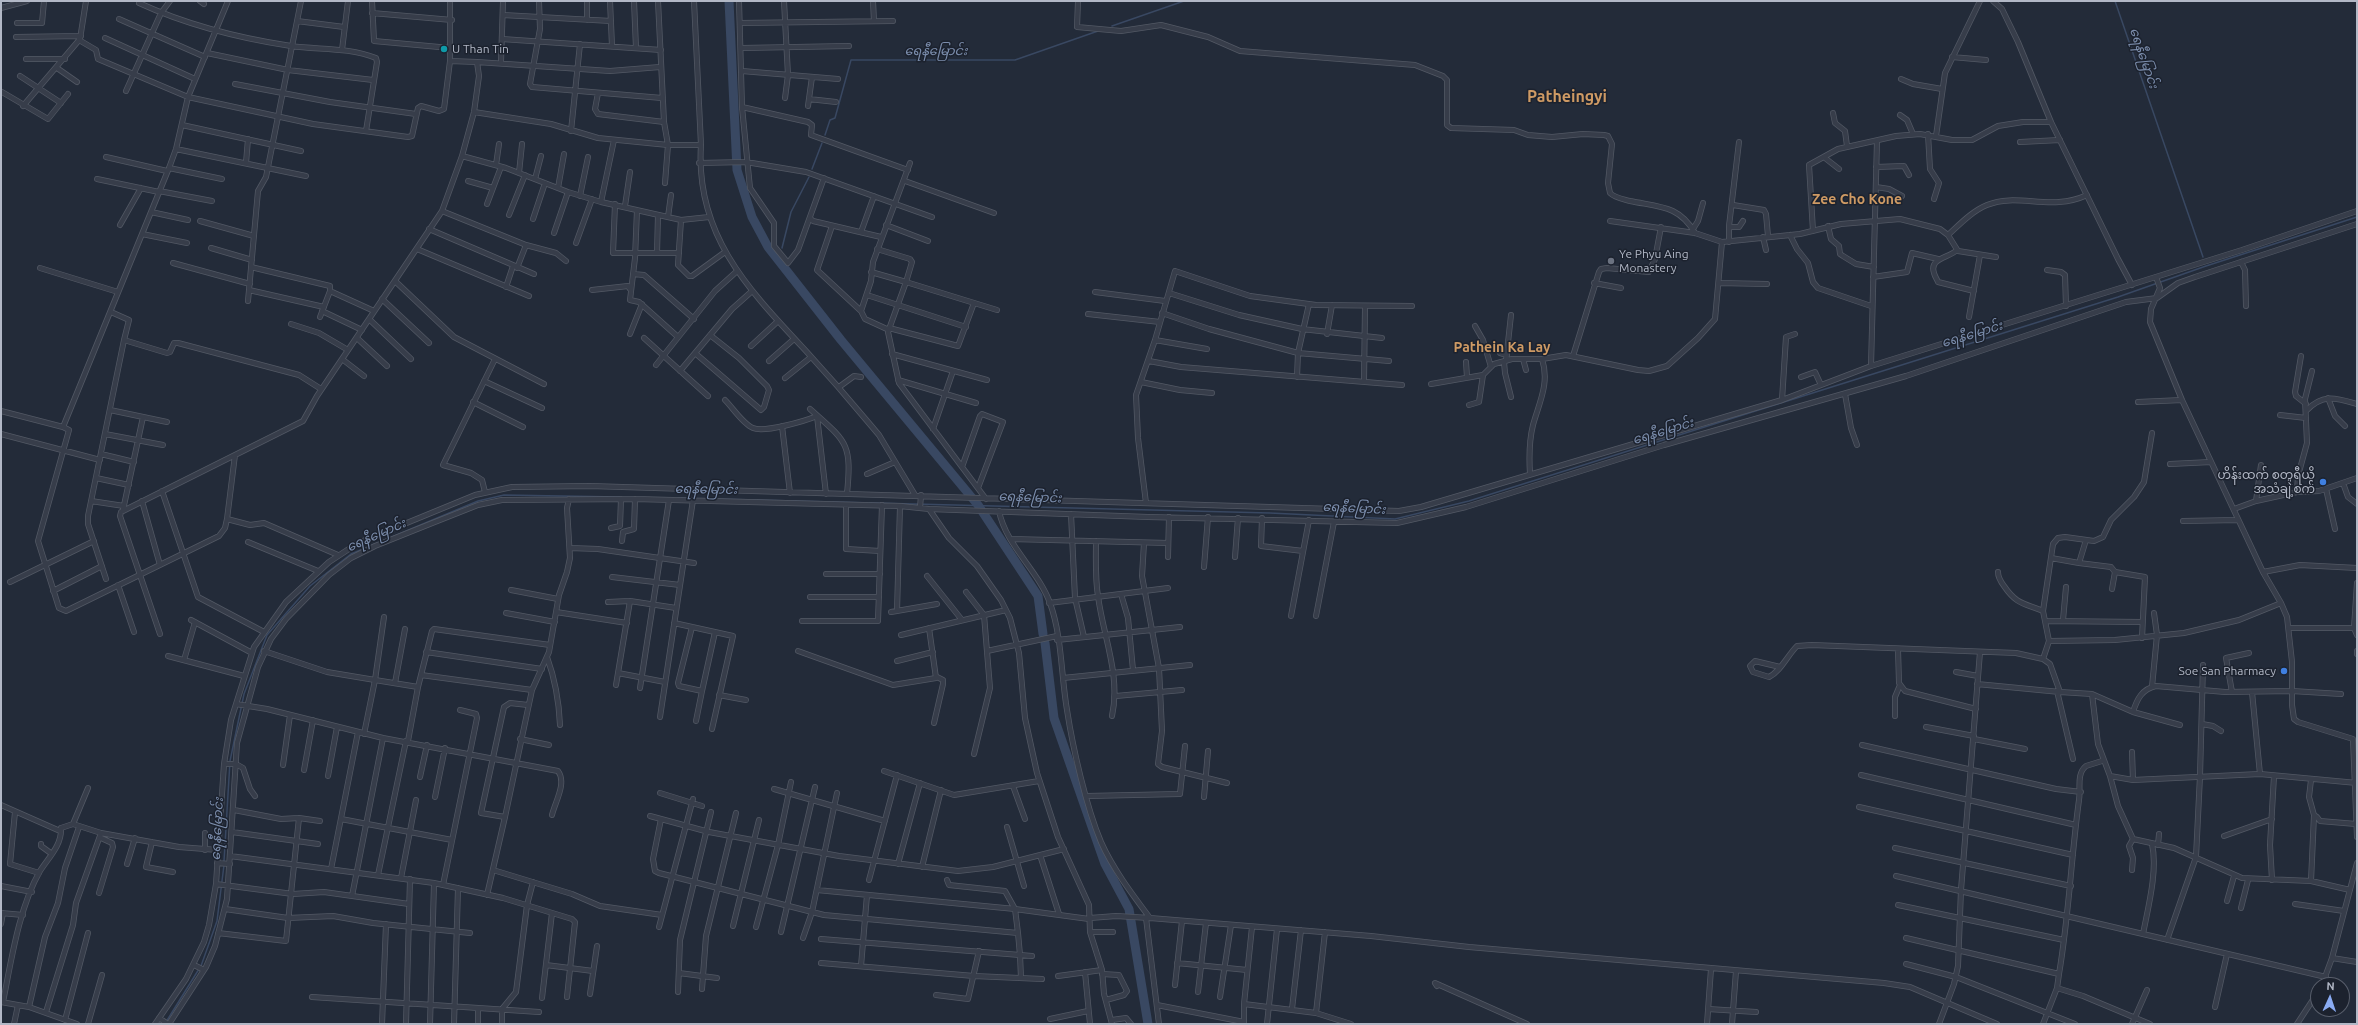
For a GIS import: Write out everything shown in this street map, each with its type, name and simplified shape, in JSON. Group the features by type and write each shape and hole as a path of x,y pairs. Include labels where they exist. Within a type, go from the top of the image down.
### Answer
{"street":[{"path":"1,8 27,1"},
{"path":"17,23 42,23 44,1"},
{"path":"23,106 65,59 80,38 86,1"},
{"path":"126,91 161,14 170,1"},
{"path":"200,1 204,4"},
{"path":"63,427 176,149 188,97 228,1"},
{"path":"248,301 258,191 264,181 279,115 301,1"},
{"path":"342,50 348,1"},
{"path":"372,1 374,41 450,48"},
{"path":"16,37 80,38 96,50 98,59 188,97 279,115 313,124 412,136 416,114 421,106 435,110 444,109 450,61 452,20 450,1"},
{"path":"501,62 503,1"},
{"path":"539,1 540,18 538,41 530,84 532,87 662,98"},
{"path":"587,1 588,20"},
{"path":"610,1 612,46"},
{"path":"634,1 636,48"},
{"path":"658,1 662,98 668,145 665,183"},
{"path":"694,1 701,145 699,163 709,217 736,272 777,322 811,357 879,435 915,495"},
{"path":"739,1 742,48 742,107 746,162 750,188 774,223 774,246 788,263 798,250 824,178"},
{"path":"784,1 788,75 785,98"},
{"path":"873,1 874,21"},
{"path":"1078,1 1077,27 1121,31 1161,25 1208,37 1240,51 1414,65 1443,76 1447,80 1447,124 1450,128 1514,130 1528,135 1552,137 1583,134 1608,136 1612,144 1608,183 1610,193 1621,199 1675,210 1685,218 1694,231"},
{"path":"1936,136 1945,73 1980,1"},
{"path":"1993,1 2002,10 2018,42 2051,122 2132,285"},
{"path":"138,3 161,14 215,32 292,46 342,50 376,58 377,62 366,131"},
{"path":"372,13 452,20"},
{"path":"503,15 611,21"},
{"path":"119,18 206,55 288,70 373,80"},
{"path":"297,21 344,27"},
{"path":"740,23 893,21"},
{"path":"106,38 195,79"},
{"path":"502,39 661,50"},
{"path":"571,131 574,90 580,44"},
{"path":"742,48 849,46"},
{"path":"1952,57 1986,60"},
{"path":"26,59 65,59"},
{"path":"450,61 501,62 610,71 660,67"},
{"path":"91,501 124,508 142,501 298,425 303,421 321,389 442,211 462,156 474,112 479,76 477,62"},
{"path":"57,68 77,82"},
{"path":"742,71 838,79"},
{"path":"20,76 62,103"},
{"path":"808,106 812,77"},
{"path":"1901,79 1913,84 1942,89"},
{"path":"235,84 283,94 416,114"},
{"path":"2,92 23,106 48,119 68,94"},
{"path":"598,93 595,109 598,114 664,122"},
{"path":"809,99 836,102"},
{"path":"742,107 808,122 812,125 811,135 908,170"},
{"path":"474,112 524,119 614,140 668,145 701,145"},
{"path":"1833,113 1835,123 1845,131 1847,146"},
{"path":"1900,115 1906,120 1913,134"},
{"path":"1813,231 1810,165 1825,158 1835,150 1847,146 1913,134 1928,134 1952,140 1972,140 1998,126 2024,122 2051,122"},
{"path":"182,125 301,151"},
{"path":"1928,134 1930,169 1939,183 1934,199"},
{"path":"246,163 248,139"},
{"path":"601,202 614,140"},
{"path":"2020,142 2060,140"},
{"path":"1871,366 1877,141"},
{"path":"1729,242 1729,227 1733,205 1739,142"},
{"path":"496,165 499,144"},
{"path":"519,173 522,144"},
{"path":"176,149 306,176"},
{"path":"558,188 564,154"},
{"path":"462,156 496,165 568,192 601,202 625,206 680,220 709,217"},
{"path":"535,179 541,156"},
{"path":"106,157 222,179"},
{"path":"580,196 588,157"},
{"path":"1825,158 1839,169"},
{"path":"699,163 746,162 806,172 932,217"},
{"path":"910,164 896,204 877,249 871,272 872,280 862,311 864,319 889,329 956,346 960,344 974,303"},
{"path":"1876,167 1904,166 1909,175"},
{"path":"488,204 502,167"},
{"path":"625,206 630,172"},
{"path":"509,215 525,175"},
{"path":"97,179 212,201"},
{"path":"468,181 493,188"},
{"path":"904,181 994,213"},
{"path":"533,219 545,183"},
{"path":"1876,187 1889,189 1902,196"},
{"path":"120,226 141,188"},
{"path":"554,233 568,192"},
{"path":"668,217 671,195"},
{"path":"1948,235 1980,208 1994,202 2009,200 2038,203 2066,202 2087,195"},
{"path":"861,232 874,196"},
{"path":"576,243 592,199"},
{"path":"1694,231 1702,203"},
{"path":"615,204 613,252 679,253"},
{"path":"1733,205 1764,210 1766,214 1766,250"},
{"path":"637,210 636,252 630,289 630,300 642,304 678,337"},
{"path":"442,211 526,245 556,253 566,261"},
{"path":"151,212 188,220"},
{"path":"155,1024 160,1019 195,965 209,925 217,884 226,742 244,676 252,653 264,632 286,602 318,571 338,555 376,535 485,492 512,487 567,486 826,494 915,495 980,499 1399,511 1421,507 1782,400 1871,366 2132,285 2157,279 2357,212"},
{"path":"657,252 658,215"},
{"path":"810,218 832,226 881,237"},
{"path":"1610,221 1694,231 1722,242 1729,242 1748,241 1766,236 1790,235 1813,231 1828,226 1876,219 1912,221 1940,229 1948,235 1957,250"},
{"path":"680,220 678,267 690,277 725,252"},
{"path":"200,221 254,236"},
{"path":"1729,227 1739,227 1743,221"},
{"path":"160,1019 169,1024 203,970 218,933 225,909 239,734 246,706 264,651 286,619 329,574 351,558 382,543 478,506 496,501 519,498 693,500 882,505 920,507 929,509 1071,514 1262,518 1334,522 1397,523 1466,507 1664,445 1906,376 2126,302 2157,298 2178,283 2357,224"},
{"path":"886,225 928,241"},
{"path":"832,226 817,270 862,311"},
{"path":"1828,226 1830,239 1839,246 1840,254 1856,264 1874,267"},
{"path":"1573,356 1583,320 1591,301 1594,283 1601,269 1606,268 1649,272 1655,259 1661,227"},
{"path":"429,229 534,274"},
{"path":"142,234 188,243"},
{"path":"1790,235 1797,249 1808,263 1813,282 1818,288 1872,306"},
{"path":"1469,405 1479,402 1483,375 1491,367 1505,362 1523,359 1573,356 1638,370 1650,371 1667,366 1698,338 1715,319 1722,242"},
{"path":"506,287 526,245"},
{"path":"211,248 252,260"},
{"path":"417,249 529,296"},
{"path":"877,249 912,260 906,282 889,329 892,354 898,380 986,499"},
{"path":"1873,277 1907,272 1912,253 1938,259 1957,250 1996,257"},
{"path":"1969,317 1980,255"},
{"path":"1938,259 1933,272 1938,282 1974,290"},
{"path":"2241,262 2245,270 2246,306"},
{"path":"173,263 250,284"},
{"path":"251,267 330,286 330,291 320,317"},
{"path":"40,268 118,292"},
{"path":"2047,270 2061,272 2065,275 2066,306"},
{"path":"1146,503 1136,416 1136,395 1155,340 1174,273 1178,271 1244,294 1309,304 1412,306"},
{"path":"656,365 694,319 714,291 736,272"},
{"path":"871,272 997,310"},
{"path":"633,274 644,276 694,319"},
{"path":"2157,279 2160,288 2151,310 2150,322 2182,400 2263,572 2281,603 2289,628 2292,662 2292,714 2298,722 2355,739 2353,751 2356,783 2357,837"},
{"path":"395,280 454,337 544,384"},
{"path":"1594,283 1620,288"},
{"path":"1719,283 1767,284"},
{"path":"592,290 628,286 630,289"},
{"path":"249,290 323,309 362,330"},
{"path":"330,291 374,311"},
{"path":"680,371 710,335 751,292"},
{"path":"1095,292 1165,301"},
{"path":"1169,293 1240,315 1302,329 1327,334 1382,338"},
{"path":"867,295 898,306 966,326"},
{"path":"382,299 429,343"},
{"path":"630,334 642,304"},
{"path":"1297,377 1298,353 1302,329 1309,304"},
{"path":"1327,334 1332,305"},
{"path":"1364,382 1366,337 1365,306"},
{"path":"106,579 88,520 129,320 111,312"},
{"path":"1162,313 1209,329 1298,353 1388,361"},
{"path":"1088,314 1160,322"},
{"path":"1511,315 1505,362 1505,373 1511,397"},
{"path":"369,319 411,359"},
{"path":"751,346 777,322"},
{"path":"291,324 319,333 348,350"},
{"path":"1476,326 1483,340 1491,367"},
{"path":"1782,400 1786,340 1788,335 1795,334"},
{"path":"695,353 761,410 764,407 769,390 767,386 739,358 710,335"},
{"path":"357,338 387,366"},
{"path":"644,338 708,396"},
{"path":"769,361 794,339"},
{"path":"124,340 167,353 170,352 174,343 178,343 299,375 321,389"},
{"path":"1155,340 1207,349"},
{"path":"1498,347 1500,353 1507,355"},
{"path":"892,354 987,380"},
{"path":"2301,356 2295,392 2296,396 2306,404"},
{"path":"785,378 811,357"},
{"path":"342,359 364,376"},
{"path":"485,492 482,480 471,473 443,464 495,359"},
{"path":"1523,359 1526,370"},
{"path":"1530,474 1531,435 1543,393 1545,374 1542,359"},
{"path":"1148,361 1178,367 1402,385"},
{"path":"1466,362 1467,377"},
{"path":"933,428 953,371"},
{"path":"2297,492 2298,476 2307,443 2305,399 2312,371"},
{"path":"1801,377 1815,372 1821,385"},
{"path":"1431,384 1483,375"},
{"path":"838,387 854,376 861,377"},
{"path":"898,380 976,403"},
{"path":"484,381 542,408"},
{"path":"1141,382 1180,390 1212,393"},
{"path":"1845,394 1851,428 1857,445"},
{"path":"2306,411 2321,399 2328,398 2357,404"},
{"path":"2328,398 2335,416 2345,426"},
{"path":"725,400 753,428 782,426 819,418"},
{"path":"2138,402 2182,400"},
{"path":"473,402 523,428"},
{"path":"810,409 837,433 846,444 850,464 847,494"},
{"path":"110,410 167,422"},
{"path":"1,411 63,427 69,430 38,541 44,565 59,608 66,611 219,536 225,528 227,519 235,455"},
{"path":"962,468 980,416 982,414 1003,422 978,488"},
{"path":"2280,415 2306,418"},
{"path":"143,417 124,508 120,516 160,634"},
{"path":"819,418 826,494"},
{"path":"782,426 790,493"},
{"path":"2043,659 2049,642 2043,611 2054,544 2058,538 2065,537 2094,541 2103,537 2111,520 2140,490 2144,482 2152,433"},
{"path":"1,434 63,452 100,460"},
{"path":"105,434 163,445"},
{"path":"101,454 134,462"},
{"path":"867,474 895,462"},
{"path":"2170,464 2211,462"},
{"path":"2256,501 2261,465"},
{"path":"96,478 129,485"},
{"path":"2234,508 2256,501 2297,492 2326,489 2357,478"},
{"path":"2343,483 2348,497 2357,504"},
{"path":"2326,489 2335,529"},
{"path":"162,491 198,597 264,632"},
{"path":"920,507 921,496"},
{"path":"488,894 528,705 532,690 542,669 550,646 558,599 567,572 570,548 567,508 569,499"},
{"path":"611,528 620,526 621,499"},
{"path":"622,541 624,532 634,529 635,499"},
{"path":"640,688 669,500"},
{"path":"660,717 693,500"},
{"path":"142,501 160,565"},
{"path":"846,505 846,549 880,551"},
{"path":"802,621 878,621 882,505"},
{"path":"897,611 900,506"},
{"path":"929,509 949,538 977,566 1006,610 1017,645 1025,718 1039,781 1064,849 1090,905 1090,932 1102,972 1106,1000 1112,1022 1126,1018 1131,1024"},
{"path":"999,511 1001,522 1049,603 1063,678 1067,711 1087,796 1101,842 1122,879 1148,918 1159,1024"},
{"path":"1071,514 1075,598 1084,637"},
{"path":"1168,557 1169,517"},
{"path":"1204,567 1208,517"},
{"path":"1235,557 1238,518"},
{"path":"1262,518 1261,546 1303,551"},
{"path":"227,519 250,525 264,523 338,555"},
{"path":"1291,616 1309,520"},
{"path":"2183,521 2238,520"},
{"path":"1316,616 1334,522"},
{"path":"376,535 382,543"},
{"path":"1011,538 1168,543"},
{"path":"2079,563 2086,540"},
{"path":"10,582 94,541"},
{"path":"1096,541 1098,597 1107,635 1112,672 1115,679 1116,696 1112,716"},
{"path":"248,542 318,571"},
{"path":"1144,542 1142,576 1154,630 1160,668 1162,731 1158,764 1162,767 1227,783"},
{"path":"570,548 598,549 694,563"},
{"path":"2051,558 2111,567 2115,572 2145,577 2142,638"},
{"path":"53,591 102,566"},
{"path":"2263,572 2300,566 2357,568"},
{"path":"1998,572 2000,581 2014,600 2021,604 2043,611"},
{"path":"2112,589 2115,572"},
{"path":"826,574 880,574"},
{"path":"927,576 962,620"},
{"path":"612,577 680,585"},
{"path":"2357,583 2357,634"},
{"path":"118,585 134,632"},
{"path":"2063,620 2066,587"},
{"path":"1049,603 1075,598 1098,597 1168,588"},
{"path":"511,590 558,599"},
{"path":"966,592 984,615 990,688 974,746 974,754"},
{"path":"1121,594 1128,618 1133,670"},
{"path":"810,597 879,597"},
{"path":"608,602 630,601 652,606 676,608"},
{"path":"616,685 630,601"},
{"path":"2049,642 2142,638 2157,635 2184,633 2238,620 2281,603"},
{"path":"891,612 937,604"},
{"path":"901,635 1006,610"},
{"path":"556,612 627,623"},
{"path":"506,613 555,622"},
{"path":"2152,687 2157,635 2154,613"},
{"path":"364,734 375,680 384,617"},
{"path":"184,660 193,621 252,653"},
{"path":"2046,621 2142,622"},
{"path":"674,623 733,636 712,729"},
{"path":"692,627 679,685 702,691"},
{"path":"987,651 1044,638 1084,637 1180,627"},
{"path":"929,628 936,677"},
{"path":"2289,628 2356,628"},
{"path":"395,684 405,629"},
{"path":"378,875 426,652 434,629 550,646"},
{"path":"696,722 716,632"},
{"path":"1780,667 1755,661 1750,666 1753,672 1769,677 1780,667 1797,646 1812,645 2016,653 2043,659 2053,668 2073,759"},
{"path":"1895,716 1895,696 1900,686 1898,648"},
{"path":"264,651 327,672 418,688"},
{"path":"798,651 893,685 936,677 943,680 934,723"},
{"path":"426,652 542,669"},
{"path":"897,661 933,652"},
{"path":"1938,1024 1948,1002 1956,977 1961,890 1980,652"},
{"path":"2232,692 2226,658 2249,653"},
{"path":"168,656 244,676"},
{"path":"547,656 556,694 559,700 560,725"},
{"path":"1063,678 1190,665"},
{"path":"2167,940 2196,857 2203,665"},
{"path":"1956,672 1978,676"},
{"path":"618,674 665,682"},
{"path":"421,675 532,690"},
{"path":"1978,684 2092,694 2133,712 2180,725"},
{"path":"1900,686 1905,691 1976,709"},
{"path":"2133,712 2143,692 2152,687 2232,692 2341,694"},
{"path":"1116,696 1182,690"},
{"path":"2252,692 2260,774"},
{"path":"2092,694 2098,744 2102,761 2110,776 2118,806 2133,839 2129,850 2133,858 2132,870"},
{"path":"720,696 746,700"},
{"path":"505,817 481,813 492,757 504,707 510,703 528,705"},
{"path":"237,705 313,720 383,738 446,748 558,770 560,773 560,795 552,815"},
{"path":"443,885 477,715 460,710"},
{"path":"283,765 290,715"},
{"path":"304,770 313,720"},
{"path":"2202,724 2213,726 2221,731"},
{"path":"328,776 337,726"},
{"path":"1926,727 2025,749"},
{"path":"331,869 358,732"},
{"path":"352,896 383,738"},
{"path":"520,739 549,745"},
{"path":"420,777 427,745"},
{"path":"1862,745 2056,789 2081,792"},
{"path":"1087,796 1180,794 1185,746"},
{"path":"435,797 446,748"},
{"path":"1204,797 1208,751"},
{"path":"2132,752 2133,780"},
{"path":"2043,1024 2057,988 2068,917 2082,769 2086,766 2102,761"},
{"path":"225,764 236,764 243,768 250,789 255,796"},
{"path":"884,771 954,795 1039,781"},
{"path":"2110,776 2133,780 2260,774 2311,780 2356,783"},
{"path":"870,880 897,775"},
{"path":"1861,775 2076,824"},
{"path":"2272,880 2270,845 2274,776"},
{"path":"2311,780 2309,797 2314,815 2311,881"},
{"path":"756,927 778,845 791,782"},
{"path":"898,864 920,783"},
{"path":"1014,786 1025,819"},
{"path":"781,932 815,787"},
{"path":"77,1024 29,1007 2,1002 23,915 39,873 52,854 61,833 73,824 88,788"},
{"path":"774,789 885,821"},
{"path":"922,866 941,790"},
{"path":"660,793 692,801 702,806"},
{"path":"803,938 812,912 838,793"},
{"path":"402,878 416,800"},
{"path":"659,927 692,801"},
{"path":"1,805 15,814 60,831 61,833"},
{"path":"1859,807 2073,855"},
{"path":"234,810 281,819 299,818 320,821"},
{"path":"678,992 680,940 711,812"},
{"path":"702,989 706,936 736,813"},
{"path":"15,814 10,864 39,873"},
{"path":"2314,815 2321,822 2356,824"},
{"path":"650,816 707,832 825,854 898,864 968,871 1064,849"},
{"path":"218,933 286,941 299,818"},
{"path":"341,819 388,826 452,840"},
{"path":"661,819 654,863 655,871 659,873 812,912 864,919 1018,933"},
{"path":"2224,836 2272,819"},
{"path":"733,926 759,820"},
{"path":"73,824 101,835 218,853"},
{"path":"29,1007 45,937 58,904 65,868 79,827"},
{"path":"1007,827 1024,886"},
{"path":"232,832 318,844"},
{"path":"205,834 205,850"},
{"path":"2143,934 2150,896 2155,845 2160,834"},
{"path":"99,893 113,847 112,843 101,835"},
{"path":"46,1012 73,926 76,903 101,835"},
{"path":"2133,839 2174,848 2234,876 2248,880 2311,881 2350,890"},
{"path":"127,864 135,840"},
{"path":"41,844 41,846 52,854"},
{"path":"152,844 146,867 173,872"},
{"path":"1895,848 1964,861 2071,886"},
{"path":"1040,855 1059,914"},
{"path":"230,856 434,883 488,894 572,919 575,922 567,997"},
{"path":"218,863 229,864"},
{"path":"1896,876 1961,890 2068,917 2326,977 2357,863"},
{"path":"493,870 572,894 600,906 662,915"},
{"path":"2227,901 2234,876"},
{"path":"406,1024 410,880"},
{"path":"947,880 949,885 1005,891 1015,909 1021,978"},
{"path":"2241,908 2248,880"},
{"path":"502,1024 502,1009 516,992 526,905 533,882"},
{"path":"430,1024 434,883"},
{"path":"217,884 292,894 324,892 409,904"},
{"path":"1,886 32,892"},
{"path":"454,1024 458,888"},
{"path":"817,890 1015,909 1089,918 1131,917 1301,930 1711,969 1884,983 1910,988 1948,1002 1997,1024"},
{"path":"861,966 867,895"},
{"path":"2295,904 2344,911"},
{"path":"1898,905 2064,940"},
{"path":"225,909 288,918 323,915 408,927 432,928 470,933"},
{"path":"1,924 2,913 23,915"},
{"path":"542,998 552,913"},
{"path":"1174,985 1182,921"},
{"path":"1198,992 1206,923"},
{"path":"382,1024 386,924"},
{"path":"1220,997 1230,925"},
{"path":"1157,1005 1244,1023 1244,1004 1252,927"},
{"path":"1267,1024 1277,929"},
{"path":"1292,1009 1301,930"},
{"path":"65,1020 88,932"},
{"path":"1090,932 1113,932"},
{"path":"1316,1013 1325,932"},
{"path":"1906,938 1958,948 2059,974"},
{"path":"821,939 1032,956"},
{"path":"590,994 597,946"},
{"path":"936,995 968,999 979,951"},
{"path":"2215,1008 2227,954"},
{"path":"2332,958 2357,962"},
{"path":"821,963 974,976 1042,979"},
{"path":"1177,963 1247,970"},
{"path":"1906,964 1956,977 2048,1012 2075,1024"},
{"path":"195,965 203,970"},
{"path":"546,965 593,971"},
{"path":"1707,1024 1711,969"},
{"path":"1732,1024 1736,971"},
{"path":"1085,972 1090,1024"},
{"path":"1058,976 1085,972 1102,972 1119,975 1127,991 1124,995 1106,1000"},
{"path":"679,973 717,978"},
{"path":"88,1024 102,976"},
{"path":"1437,986 1435,983 1527,1024"},
{"path":"2057,988 2083,996 2150,1024"},
{"path":"2132,1024 2147,990"},
{"path":"312,997 383,1002 431,1003 539,1012"},
{"path":"1244,1004 1316,1013 1351,1024"},
{"path":"2297,1024 2310,1004"},
{"path":"14,1024 18,1005"},
{"path":"478,1008 478,1024"},
{"path":"1708,1009 1756,1012"},
{"path":"1050,1019 1088,1011"}],"waterway":[{"path":"729,1 737,170 752,217 768,247 841,340 978,505 1038,596 1043,634"},
{"name":"ရေနီမြောင်း","path":"1112,26 1184,1"},
{"name":"ရေနီမြောင်း","path":"2115,1 2203,257"},
{"name":"ရေနီမြောင်း","path":"825,135 830,120 835,118 851,60 1015,60 1098,31"},
{"name":"ရေနီမြောင်း","path":"812,169 822,143"},
{"name":"ရေနီမြောင်း","path":"782,248 791,212 809,177"},
{"name":"ရေနီမြောင်း","path":"2206,266 2357,217"},
{"name":"ရေနီမြောင်း","path":"779,261 780,256"},
{"name":"ရေနီမြောင်း","path":"678,498 1270,513 1395,519 1469,501 2118,297 2206,266"},
{"name":"ရေနီမြောင်း","path":"224,861 230,761 244,694 267,635 310,586 351,554 478,501 504,495 620,497"},
{"path":"1045,643 1054,718 1105,864 1129,909 1148,1024"},
{"name":"ရေနီမြောင်း","path":"201,966 217,921 224,865"},
{"name":"ရေနီမြောင်း","path":"166,1022 199,969"}],"place":[{"name":"U Than Tin","path":"444,49"},
{"name":"Ye Phyu Aing Monastery","path":"1611,261"},
{"name":"ဟိန်းထက် စတူရီယို အသံချဲ့စက်","path":"2323,482"},
{"name":"Soe San Pharmacy","path":"2284,671"}],"district":[{"name":"Patheingyi","path":"1567,97"},
{"name":"Zee Cho Kone","path":"1857,199"},
{"name":"Pathein Ka Lay","path":"1502,347"}]}
